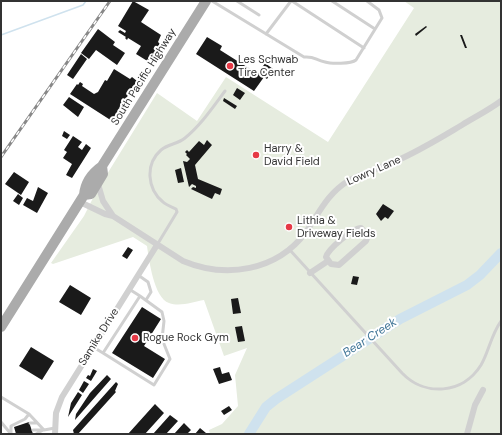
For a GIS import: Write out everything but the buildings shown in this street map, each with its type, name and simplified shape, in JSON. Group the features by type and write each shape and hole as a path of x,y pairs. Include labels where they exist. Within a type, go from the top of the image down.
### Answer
{"main road":[{"name":"South Pacific Highway","path":"1,327 82,199 85,187 95,172 102,166 206,1"},
{"name":"South Pacific Highway","path":"82,199 90,194 98,183 103,174 102,166"}],"street":[{"name":"Lowry Lane","path":"82,199 105,214 113,216 157,245 193,265 228,271 260,265 282,255 289,249 306,231 322,205 340,187 354,178 422,149 501,101"},
{"name":"Lowry Lane","path":"98,183 103,201 113,216"},
{"path":"362,228 367,233 366,241 344,262 335,265 328,261 327,254 331,249 355,229 362,228"},
{"name":"Samike Drive","path":"55,431 56,413 62,397 157,245"},
{"path":"310,273 328,261"},
{"path":"467,434 475,406 483,390"}],"lane":[{"path":"212,1 304,57 313,56 325,62 352,63 356,60 382,18 379,10 367,1"},
{"path":"237,1 259,15"},
{"path":"266,34 292,1 364,48"},
{"path":"332,1 375,29"},
{"path":"157,245 177,212 176,209 163,203 155,193 150,176 152,162 157,154 165,148 186,137 205,118 225,91"},
{"path":"289,249 394,366 408,379 426,388 442,389 457,386 468,379 480,367 491,337 501,321"},
{"path":"138,275 148,282 151,292 146,300"},
{"path":"93,347 154,385 170,359 162,339 164,321 162,312 130,289"},
{"path":"104,353 140,296"},
{"path":"1,397 29,414 44,430"},
{"path":"12,433 11,426 25,419 29,414"},
{"path":"1,422 12,433"},
{"path":"31,425 37,423"},
{"path":"33,430 55,431"},
{"path":"36,434 44,430"},
{"path":"43,434 44,430"}],"shaded area":[{"name":"Lithia & Driveway Fields","path":"404,1 501,1 501,434 210,434 209,430 222,424 238,406 235,375 247,348 224,356 204,300 186,304 173,304 164,300 153,278 147,246 133,237 53,264 51,263 84,216 96,192 157,93 197,121 226,77 328,142 414,8"}],"waterway":[{"path":"1,35 83,5 86,1"},
{"name":"Bear Creek","path":"249,434 266,407 276,399 400,319 467,285 480,275 501,253"}],"railway":[{"path":"1,157 110,1"}],"place":[{"name":"Les Schwab Tire Center","path":"230,66"},
{"name":"Harry & David Field","path":"256,155"},
{"name":"Lithia & Driveway Fields","path":"289,227"},
{"name":"Rogue Rock Gym","path":"135,338"}]}
